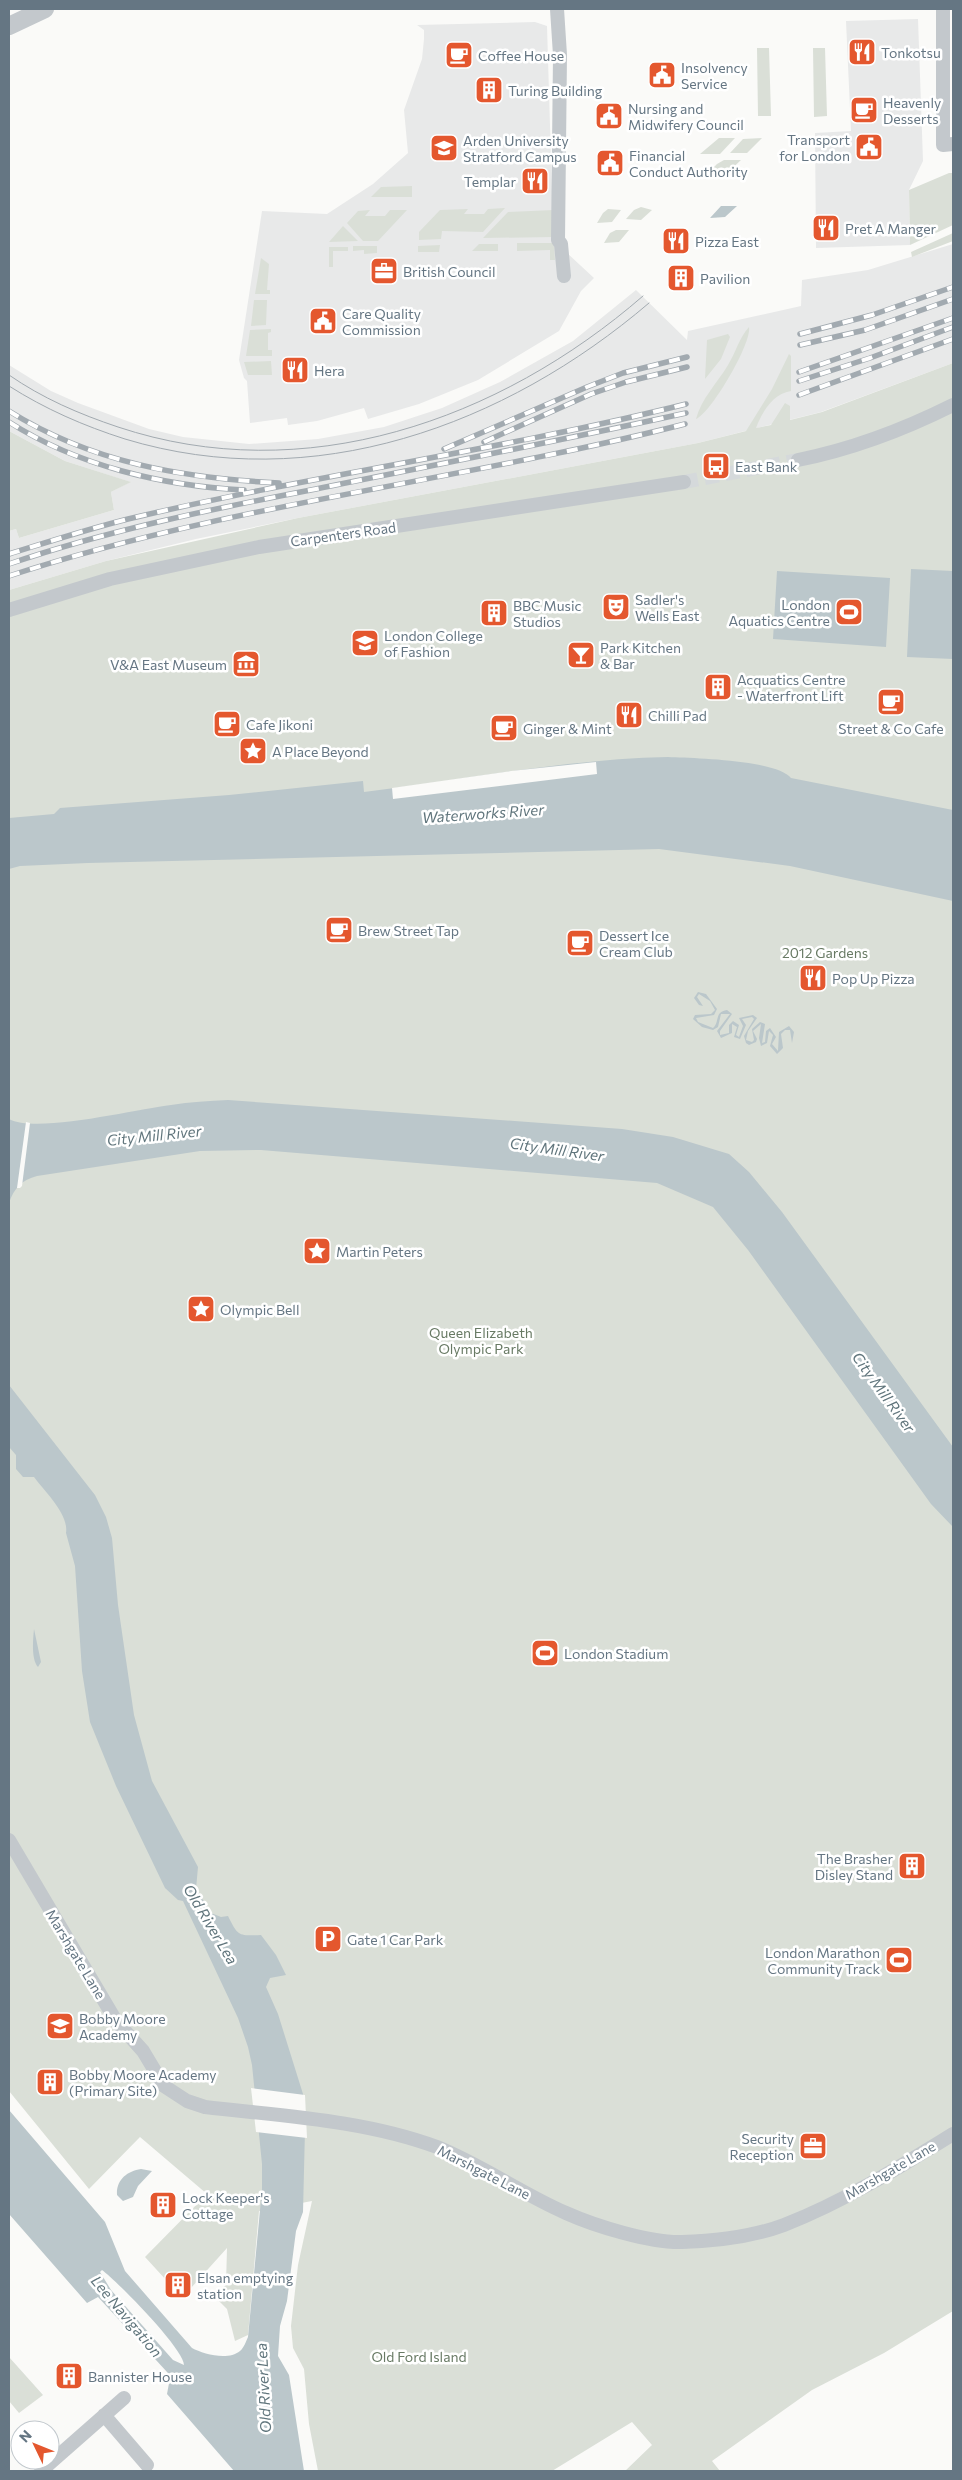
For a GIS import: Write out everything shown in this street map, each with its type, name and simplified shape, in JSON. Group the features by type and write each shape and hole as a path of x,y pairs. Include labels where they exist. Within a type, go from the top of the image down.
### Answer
{"street":[{"path":"9,26 45,9"},
{"path":"557,9 560,55 558,240 561,244 564,276"},
{"path":"943,9 943,144 953,144"},
{"path":"798,460 849,448 891,434 953,405"},
{"name":"Carpenters Road","path":"9,610 110,579 260,546 684,482"},
{"name":"Marshgate Lane","path":"9,1840 116,2021 143,2051 164,2086 186,2101 205,2107 325,2122 403,2136 438,2148 567,2214 631,2234 680,2242 743,2236 783,2225 847,2195 953,2134"},
{"path":"41,2471 124,2398"},
{"path":"104,2416 147,2465"}],"shaded area":[{"name":"Transport for London","path":"918,19 923,161 909,190 910,245 816,248 815,133 851,131 846,21"},
{"path":"535,22 547,26 552,192 566,252 594,278 581,291 559,331 478,380 419,404 368,419 364,408 317,421 288,425 287,418 250,423 247,381 244,378 239,360 262,211 327,214 373,184 408,153 404,110 422,59 424,39 424,30 417,25"},
{"path":"953,244 953,363 821,412 698,443 196,539 106,561 9,590 9,531 16,529 19,538 114,510 111,492 130,482 65,461 9,431 9,365 51,391 149,429 183,437 249,444 318,439 384,427 442,408 500,382 573,341 636,290 687,340 688,331 801,306 802,280 868,270"}],"green space":[{"path":"757,48 769,48 771,116 758,116"},
{"path":"813,48 825,48 827,116 814,117"},
{"path":"719,138 735,138 720,154 700,154"},
{"path":"762,138 747,153 730,153 743,139"},
{"path":"724,160 741,160 724,176 704,177 717,164"},
{"path":"953,173 953,225 910,245 909,190"},
{"path":"412,186 412,197 371,197 381,187"},
{"path":"641,207 652,210 641,220 626,219 634,210"},
{"path":"505,208 483,232 442,231 441,239 419,240 419,232 440,210 468,209 464,214 484,214 488,209"},
{"path":"608,209 621,210 612,222 597,223 603,213"},
{"path":"370,210 365,216 385,216 390,210 407,210 378,241 363,241 347,223 358,211"},
{"path":"554,210 554,237 483,238 508,212"},
{"path":"343,226 358,241 329,242"},
{"path":"616,230 629,230 619,242 604,243 610,233"},
{"path":"953,233 953,241 912,257 911,252"},
{"path":"517,243 554,243 555,260 550,260 550,250 517,251"},
{"path":"479,244 498,244 498,251 472,251"},
{"path":"440,245 439,252 418,252 418,246"},
{"path":"353,246 377,246 377,253 364,254 364,250 353,251"},
{"path":"329,247 348,247 348,251 333,251 333,267 329,267"},
{"path":"261,258 269,264 267,290 270,290 270,294 255,294"},
{"path":"254,300 267,300 266,325 251,326"},
{"path":"749,327 738,362 711,404 696,419 710,391 728,365"},
{"path":"271,329 271,332 268,333 268,350 272,350 272,356 246,356 250,330"},
{"path":"728,334 730,337 721,359 705,379 707,340"},
{"name":"Queen Elizabeth Olympic Park","path":"789,354 791,356 791,391 773,400 761,416 756,428 771,425 785,403 790,406 790,420 822,412 953,363 953,2311 884,2353 812,2390 712,2461 720,2471 625,2471 652,2445 632,2422 552,2471 318,2471 309,2424 304,2369 293,2348 291,2326 298,2265 312,2201 259,2211 248,2335 235,2341 227,2309 213,2295 226,2285 227,2248 191,2288 176,2273 167,2281 145,2257 207,2194 140,2137 89,2189 9,2091 9,590 106,561 298,518 698,443 746,431 772,389"},
{"path":"271,361 272,375 248,375 244,362"},
{"path":"9,431 65,461 131,482 111,492 114,510 19,538 16,529 9,531"},
{"path":"9,2357 43,2395 19,2413 9,2401"}],"water":[{"path":"721,206 737,206 725,217 710,218"},
{"path":"911,569 953,571 953,659 907,657"},
{"path":"777,571 890,578 886,647 773,639"},
{"name":"Waterworks River","path":"668,757 714,759 753,764 783,772 791,778 953,810 953,901 790,866 659,849 88,863 20,866 9,869 9,818 54,814 60,808 229,795 363,781 364,792 554,766"},
{"path":"698,992 706,994 717,1009 714,1015 696,1018 698,1022 713,1028 720,1013 727,1010 732,1014 720,1031 720,1035 729,1033 729,1025 733,1021 739,1025 736,1035 739,1037 743,1026 739,1018 753,1015 757,1018 748,1031 746,1040 752,1042 754,1040 752,1029 760,1022 765,1024 762,1043 765,1042 766,1031 770,1028 776,1037 772,1044 778,1051 779,1032 789,1026 794,1032 792,1043 790,1030 785,1030 781,1034 783,1048 777,1054 770,1046 773,1035 769,1031 767,1043 761,1046 759,1038 761,1024 753,1031 757,1039 756,1042 749,1045 746,1043 744,1036 754,1019 752,1017 742,1019 746,1025 740,1039 734,1037 737,1027 732,1024 732,1033 721,1038 717,1031 730,1014 721,1014 718,1027 713,1030 702,1027 693,1019 695,1015 711,1014 715,1010 710,1001 699,994 697,997 703,1006 699,1005 694,998"},
{"name":"City Mill River","path":"228,1100 622,1129 673,1137 729,1154 749,1172 782,1212 953,1447 953,1527 931,1504 748,1250 713,1207 657,1183 261,1150 200,1151 37,1176 19,1185 9,1203 9,1119 23,1123 41,1124 87,1119 178,1104"},
{"path":"9,1385 95,1495 106,1517 112,1538 118,1605 134,1715 152,1781 198,1867 196,1889 211,1913 221,1917 228,1916 234,1928 243,1935 261,1935 276,1955 286,1975 270,1978 266,1987 278,2014 303,2094 305,2129 303,2212 296,2231 287,2301 280,2326 278,2356 289,2375 304,2471 234,2471 167,2394 170,2378 167,2372 98,2297 87,2303 9,2214 9,2110 105,2222 125,2271 192,2348 209,2354 229,2356 240,2351 244,2346 248,2337 262,2189 262,2164 252,2065 248,2047 238,2018 183,1901 178,1900 165,1888 116,1786 90,1722 82,1671 75,1566 64,1518 34,1477 23,1477 16,1469 16,1455 9,1447","holes":["102,2270 162,2331 181,2357 184,2365 173,2360 111,2290 100,2272"]},
{"path":"34,1629 41,1662 38,1667 33,1654"},
{"path":"141,2169 152,2171 138,2186 133,2197 123,2201 117,2195 120,2181 127,2174"}],"pier":[{"path":"596,762 597,774 393,799 392,788 511,771"},
{"path":"26,1122 30,1123 22,1186 17,1188"},
{"path":"251,2088 305,2095 307,2138 256,2132"}],"tunnel":[{"path":"684,482 798,460"}],"tram line":[{"path":"9,375 61,405 89,417 118,427 188,444 258,450 328,446 396,432 463,409 526,378 587,340 643,296"},
{"path":"9,386 65,416 95,428 125,439 196,455 266,459 335,453 403,438 469,415 533,384 593,346 649,303"}],"railway":[{"path":"800,334 872,315 953,287"},
{"path":"800,345 865,330 953,299"},
{"path":"799,372 953,318"},
{"path":"799,381 870,358 953,327"},
{"path":"799,395 953,339"},
{"path":"444,449 623,373 687,357"},
{"path":"484,442 591,394 626,382 687,367"},
{"path":"9,554 113,523 198,503 547,435 686,404"},
{"path":"9,411 40,429 73,443 139,465 208,477 279,483"},
{"path":"9,564 85,541 200,513 686,413"},
{"path":"9,422 63,451 122,471 183,484 244,490"},
{"path":"9,576 92,551 176,530 261,511 516,462 685,424"}],"place":[{"name":"Tonkotsu","path":"862,52"},
{"name":"Coffee House","path":"459,55"},
{"name":"Insolvency Service","path":"662,75"},
{"name":"Turing Building","path":"489,90"},
{"name":"Heavenly Desserts","path":"864,110"},
{"name":"Nursing and Midwifery Council","path":"609,116"},
{"name":"Transport for London","path":"869,147"},
{"name":"Arden University Stratford Campus","path":"444,148"},
{"name":"Financial Conduct Authority","path":"610,163"},
{"name":"Templar","path":"535,181"},
{"name":"Pret A Manger","path":"826,228"},
{"name":"Pizza East","path":"676,241"},
{"name":"British Council","path":"384,271"},
{"name":"Pavilion","path":"681,278"},
{"name":"Care Quality Commission","path":"323,321"},
{"name":"Hera","path":"295,370"},
{"name":"East Bank","path":"716,466"},
{"name":"Sadler's Wells East","path":"616,607"},
{"name":"London Aquatics Centre","path":"849,612"},
{"name":"BBC Music Studios","path":"494,613"},
{"name":"London College of Fashion","path":"365,643"},
{"name":"Park Kitchen & Bar","path":"581,655"},
{"name":"V&A East Museum","path":"246,664"},
{"name":"Acquatics Centre - Waterfront Lift","path":"718,687"},
{"name":"Street & Co Cafe","path":"891,702"},
{"name":"Chilli Pad","path":"629,715"},
{"name":"Cafe Jikoni","path":"227,724"},
{"name":"Ginger & Mint","path":"504,728"},
{"name":"A Place Beyond","path":"253,751"},
{"name":"Brew Street Tap","path":"339,930"},
{"name":"Dessert Ice Cream Club","path":"580,943"},
{"name":"Pop Up Pizza","path":"813,978"},
{"name":"Martin Peters","path":"317,1251"},
{"name":"Olympic Bell","path":"201,1309"},
{"name":"London Stadium","path":"545,1653"},
{"name":"The Brasher Disley Stand","path":"912,1866"},
{"name":"Gate 1 Car Park","path":"328,1939"},
{"name":"London Marathon Community Track","path":"899,1960"},
{"name":"Bobby Moore Academy","path":"60,2026"},
{"name":"Bobby Moore Academy (Primary Site)","path":"50,2082"},
{"name":"Security Reception","path":"813,2146"},
{"name":"Lock Keeper's Cottage","path":"163,2205"},
{"name":"Elsan emptying station","path":"178,2285"},
{"name":"Bannister House","path":"69,2376"}],"park label":[{"name":"2012 Gardens","path":"825,952"},
{"name":"Old Ford Island","path":"419,2356"}],"water label":[{"name":"Old River Lea","path":"211,1924"},
{"name":"Lee Navigation","path":"127,2316"},
{"name":"Old River Lea","path":"263,2388"}]}
